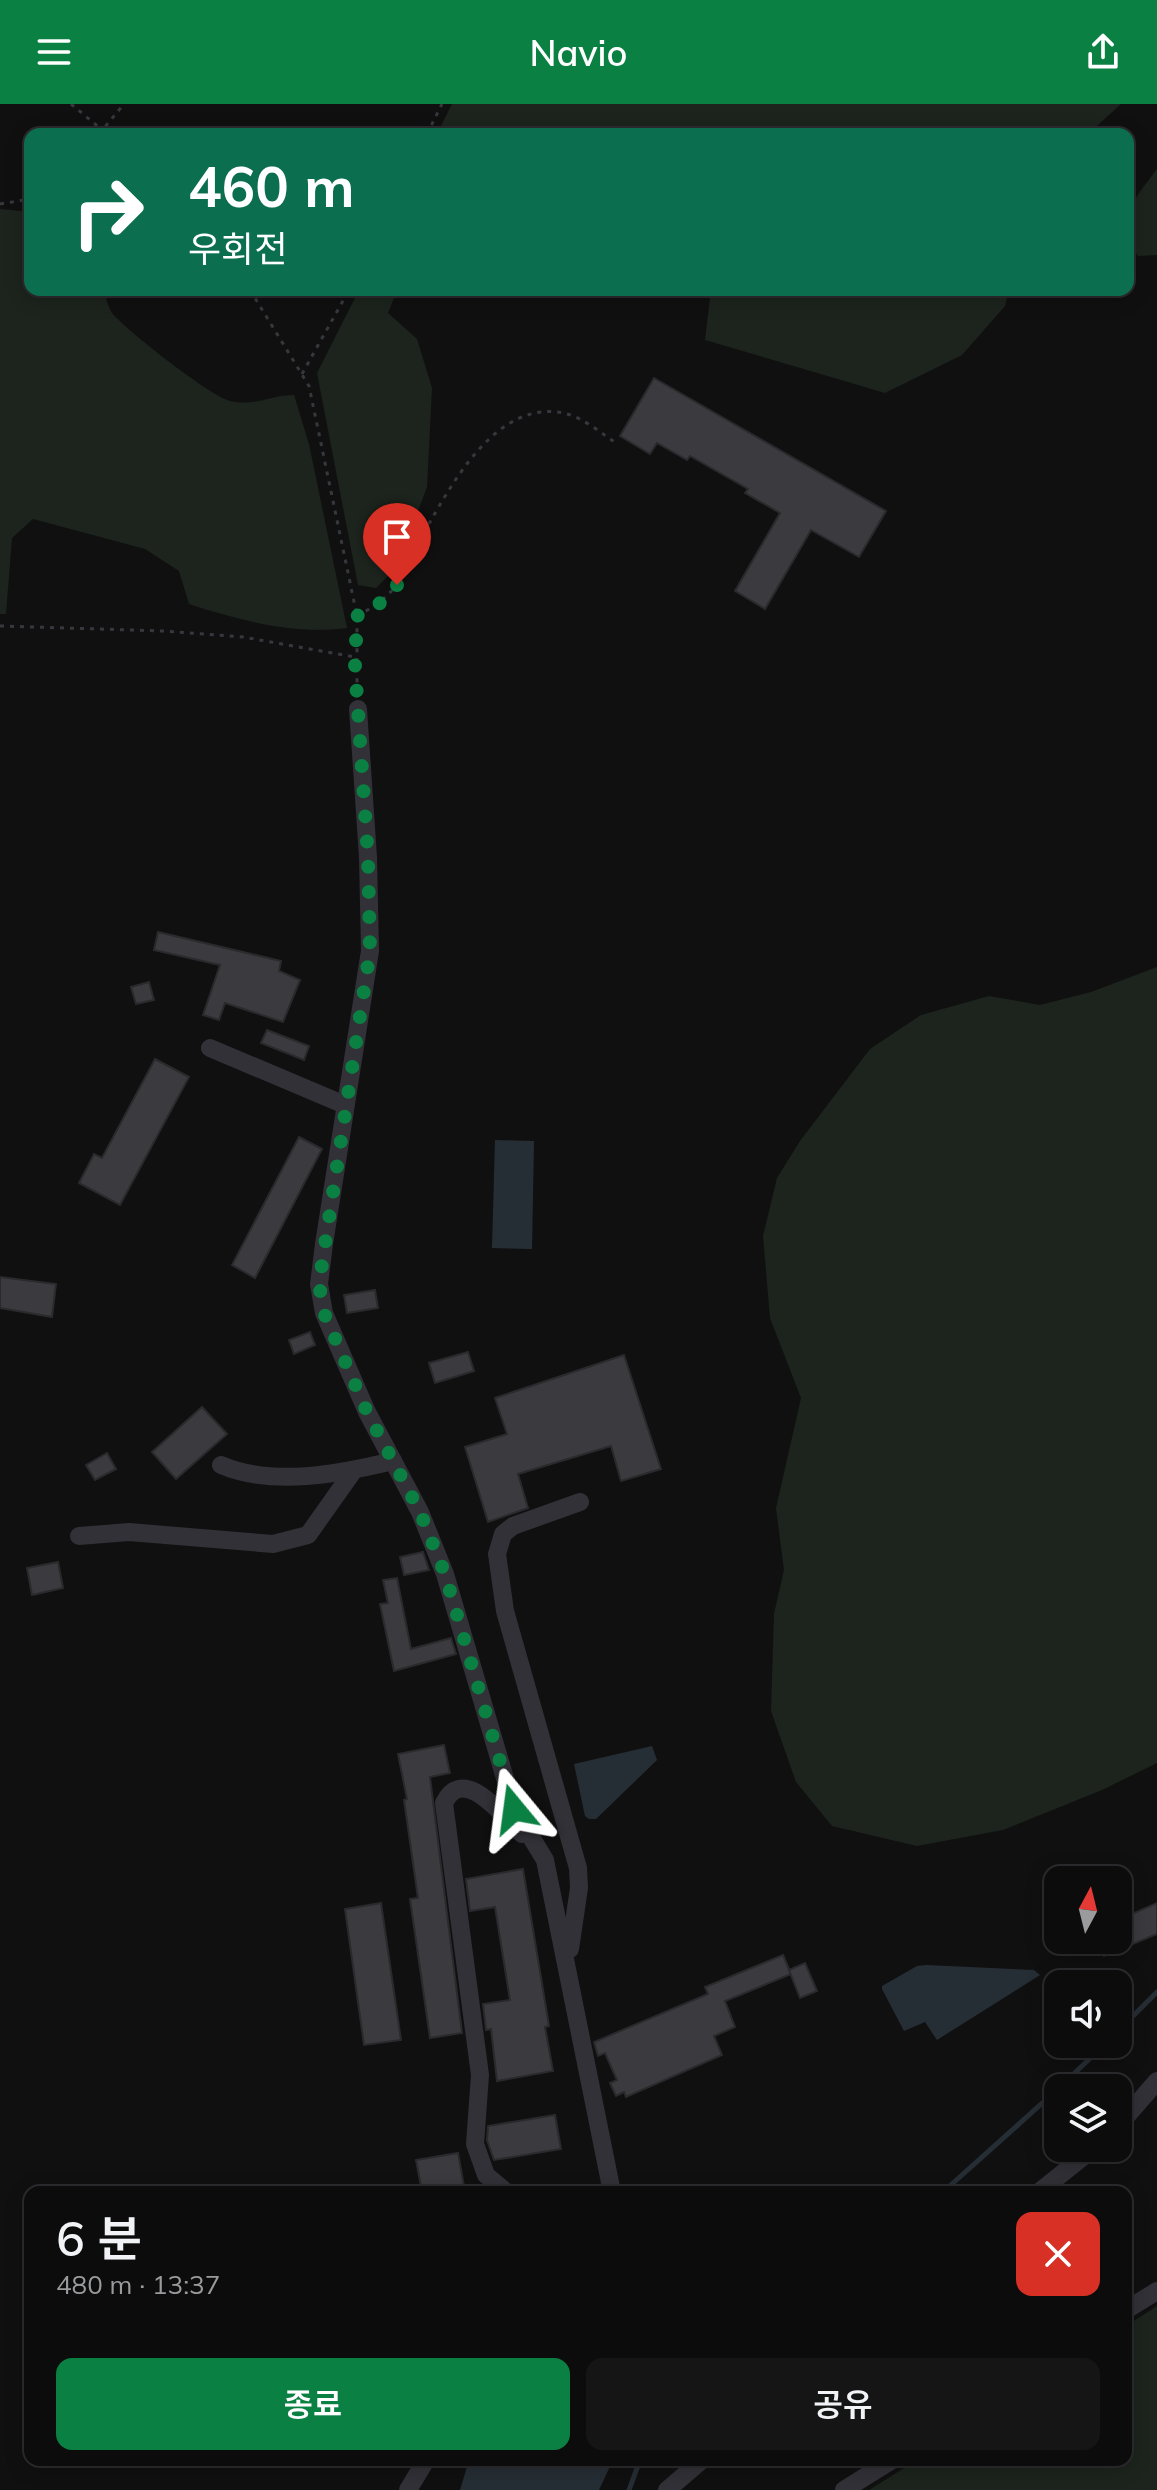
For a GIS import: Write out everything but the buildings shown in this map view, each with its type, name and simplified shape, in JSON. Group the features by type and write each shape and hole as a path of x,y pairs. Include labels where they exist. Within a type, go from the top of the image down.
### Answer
{"street":[{"path":"358,709 368,857 370,951 319,1284 324,1313 367,1412 420,1512 445,1574 514,1809 545,1860 611,2186"},
{"path":"210,1048 345,1105"},
{"path":"221,1465 243,1475 272,1476 354,1470 393,1461"},
{"path":"79,1536 129,1532 273,1544 292,1541 308,1535 354,1470"},
{"path":"571,1995 570,1944 579,1888 578,1868 505,1611 497,1554 503,1534 513,1526 580,1502"},
{"path":"499,2186 486,2175 475,2144 480,2075 444,1810 448,1794 465,1789 484,1796 536,1847"},
{"path":"1132,2110 1157,2081"},
{"path":"1046,2186 1076,2162"},
{"path":"1132,2306 1157,2291"},
{"path":"408,2490 422,2466"},
{"path":"673,2476 691,2466"},
{"path":"844,2490 882,2466"}],"path":[{"path":"71,104 96,128"},
{"path":"103,128 124,104"},
{"path":"430,128 442,104"},
{"path":"0,204 24,200"},
{"path":"254,296 309,386 357,616 355,667 358,709"},
{"path":"302,374 346,296"},
{"path":"357,616 379,604 397,585 438,509 468,464 495,433 528,413 557,412 583,420 616,443"},
{"path":"0,626 164,631 243,637 355,657"}],"shaded area":[{"path":"452,104 1121,104 1095,128 440,128"},
{"path":"1157,169 1157,255 1138,256 1134,250 1135,200"},
{"path":"0,209 24,209 24,296 106,296 111,311 121,322 217,395 245,403 294,395 309,444 347,628 287,628 189,604 179,571 145,549 33,519 12,538 6,614 0,614"},
{"path":"356,296 395,296 388,313 417,339 432,388 427,487 397,567 376,588 358,585 317,373"},
{"path":"710,296 1008,296 1005,306 962,355 885,393 705,340"},
{"path":"1157,967 1157,1763 1102,1790 1003,1830 917,1846 832,1826 796,1782 771,1711 774,1614 784,1570 776,1508 801,1398 770,1318 763,1236 777,1178 800,1141 870,1049 921,1015 989,996 1040,1005 1091,992"},
{"path":"495,1140 534,1141 532,1249 492,1248"},
{"path":"652,1746 657,1760 596,1819 585,1816 574,1764"},
{"path":"917,1966 1034,1970 1040,1975 937,2040 925,2022 904,2031 882,1989 882,1986"},
{"path":"1157,2306 1157,2490 869,2490 907,2466 1132,2466 1132,2322"},
{"path":"467,2466 610,2466 599,2490 460,2490"}],"waterway":[{"path":"1132,2017 1157,1992"},
{"path":"1074,2074 1090,2058"},
{"path":"950,2186 1044,2102"},
{"path":"629,2490 638,2466"}],"route":[{"path":"397,585 379,604 357,616 355,667 368,857 370,951 319,1284 324,1313 367,1412 420,1512 445,1574 514,1809"}]}
